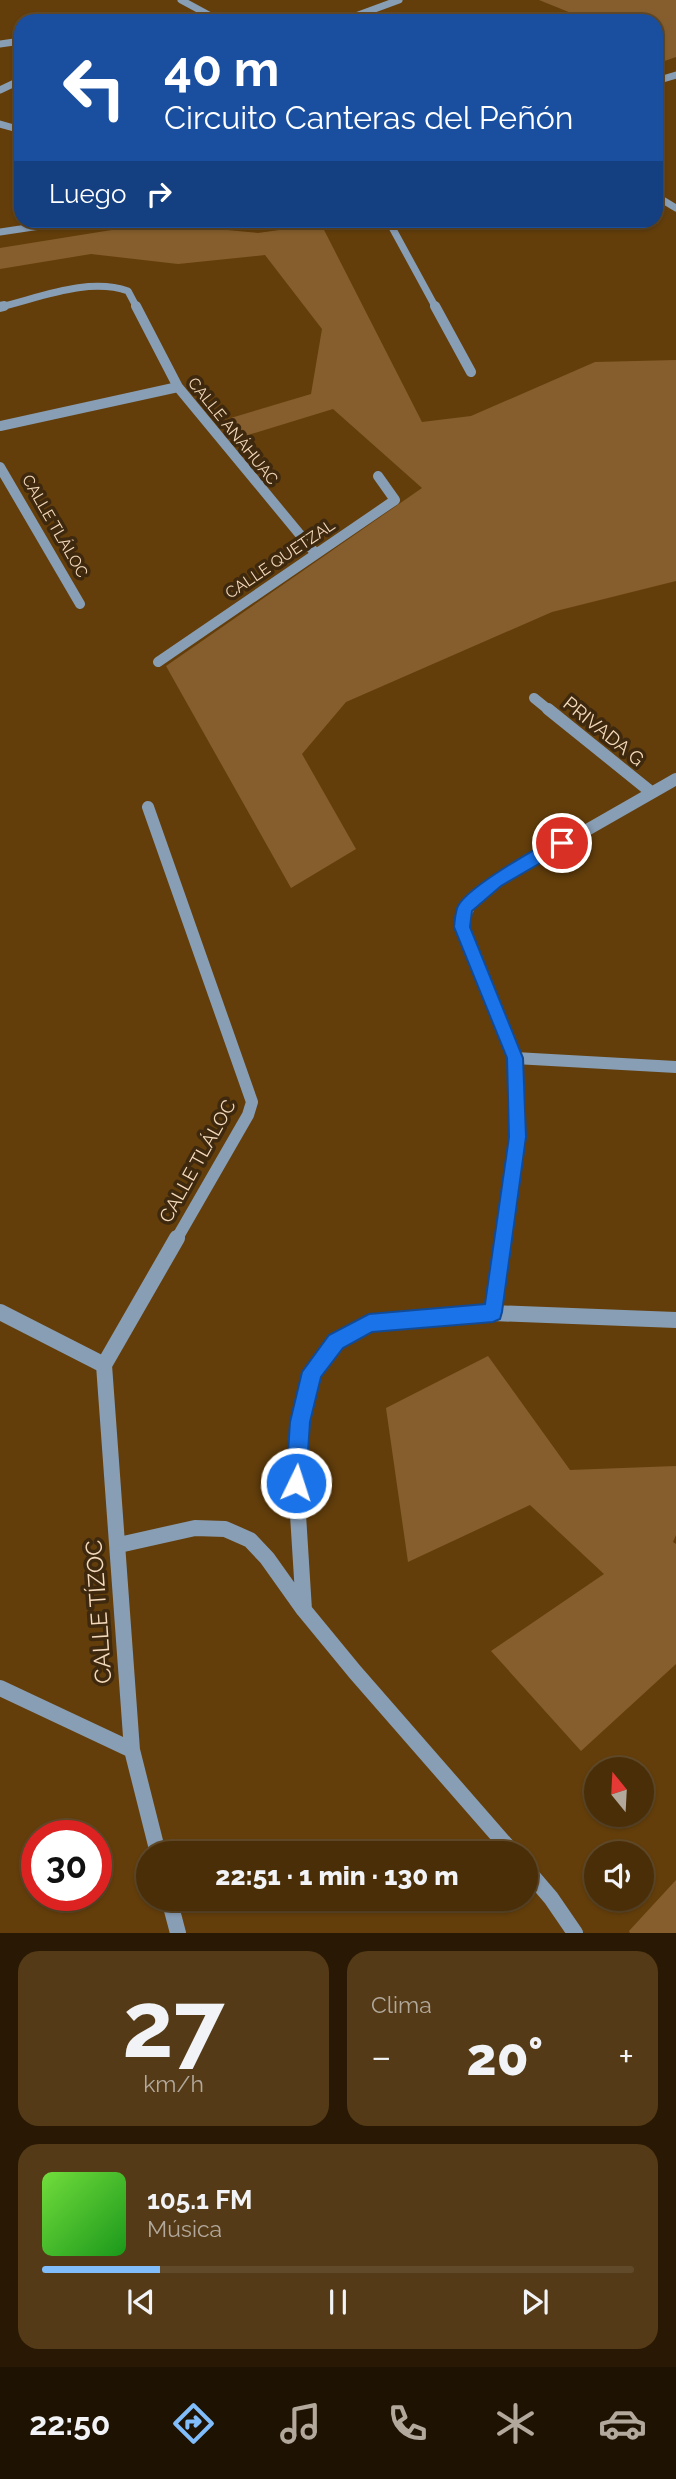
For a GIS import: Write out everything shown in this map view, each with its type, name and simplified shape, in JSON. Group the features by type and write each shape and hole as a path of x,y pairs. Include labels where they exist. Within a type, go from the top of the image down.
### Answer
{"street":[{"path":"181,0 207,14"},
{"path":"360,14 393,1"},
{"path":"0,232 26,228"},
{"path":"392,228 471,372"},
{"path":"0,307 92,287 117,286"},
{"name":"CALLE ANÁHUAC","path":"117,286 128,291 178,387 316,554"},
{"path":"0,426 178,387"},
{"name":"CALLE TLÁLOC","path":"0,467 80,604"},
{"name":"CALLE QUETZAL","path":"158,662 395,500 378,476"},
{"name":"PRIVADA G","path":"534,698 651,792"},
{"path":"493,1312 517,1137 515,1058 462,927 464,909 478,894 496,882 676,779"},
{"name":"CALLE TLÁLOC","path":"104,1365 248,1115 252,1102 148,807"},
{"path":"515,1058 676,1067"},
{"path":"0,1312 104,1365"},
{"path":"304,1610 296,1483 300,1422 312,1372 336,1342 369,1323 493,1312 676,1320"},
{"name":"CALLE TÍZOC","path":"104,1365 119,1545 131,1750 155,1841"},
{"path":"119,1545 176,1531 215,1526 238,1533 257,1546 304,1610 503,1841"},
{"path":"0,1688 131,1750"},
{"path":"538,1883 575,1933"},
{"path":"172,1911 178,1933"}],"shaded area":[{"path":"539,0 676,0 676,57 663,62 663,14 574,14"},
{"path":"124,228 206,228 258,233 293,228 323,228 422,422 471,416 595,362 676,360 676,581 552,612 346,702 302,754 356,849 291,888 166,666 422,488 333,409 235,439 224,420 311,394 322,329 265,255 178,264 91,254 0,269 0,248"},
{"path":"488,1356 570,1470 676,1466 676,1535 673,1542 676,1544 676,1664 581,1751 491,1651 604,1574 530,1505 408,1562 386,1408"},
{"path":"676,1880 676,1933 630,1933 647,1911 654,1911 654,1904"}],"route":[{"path":"296,1483 300,1422 312,1372 336,1342 369,1323 493,1312 517,1137 515,1058 462,927 464,909 478,894 562,843"}]}
